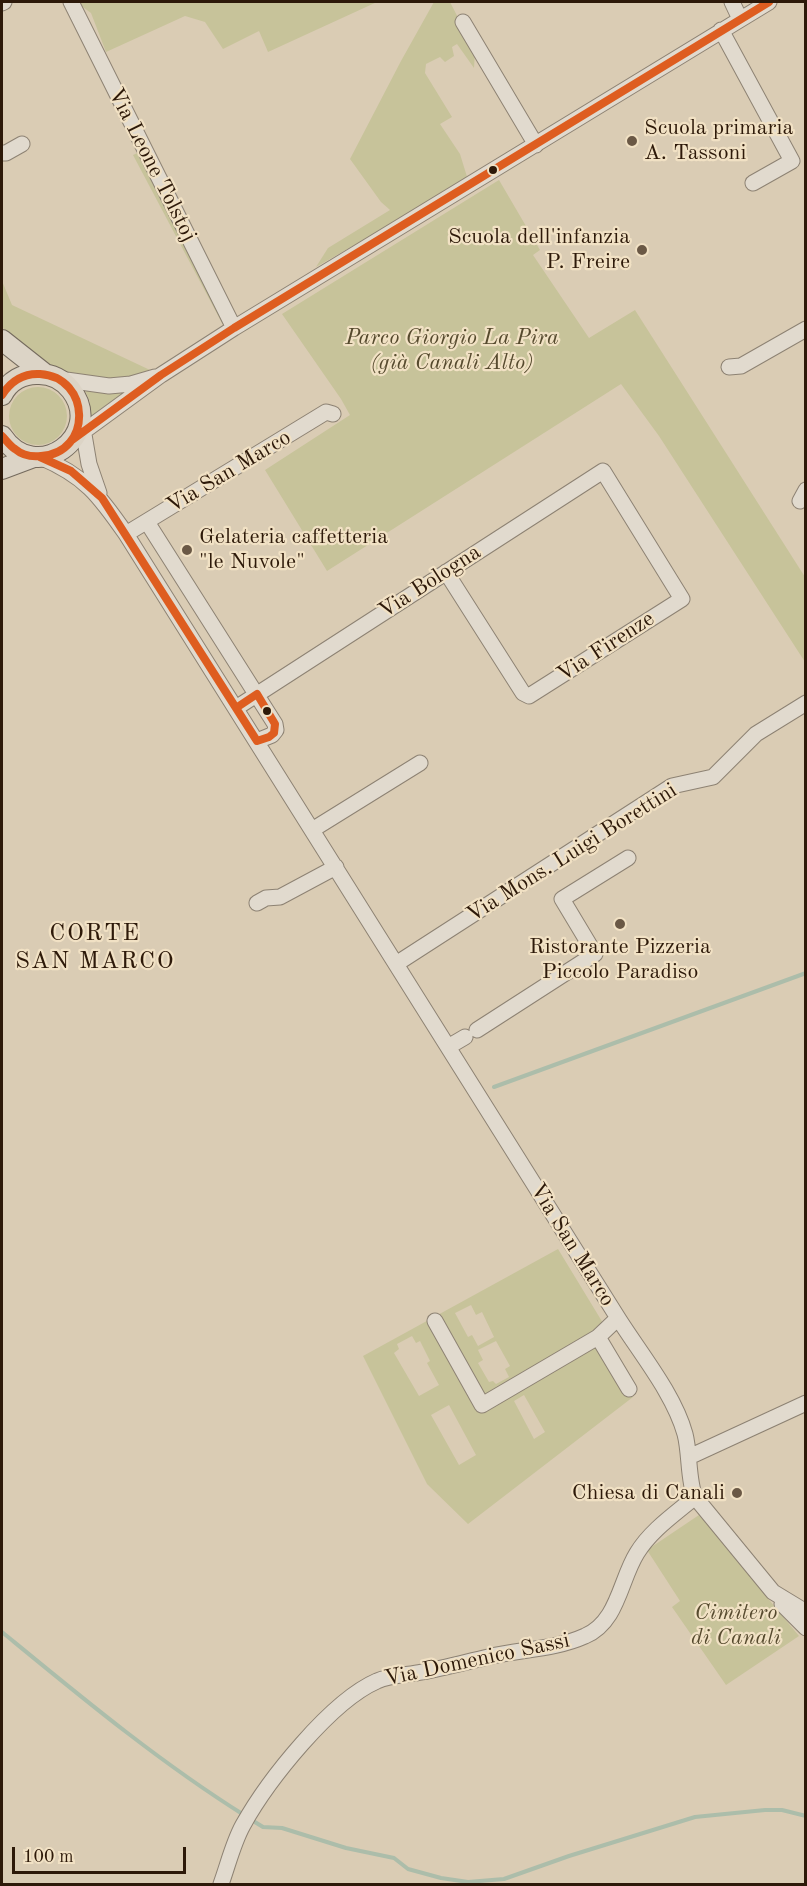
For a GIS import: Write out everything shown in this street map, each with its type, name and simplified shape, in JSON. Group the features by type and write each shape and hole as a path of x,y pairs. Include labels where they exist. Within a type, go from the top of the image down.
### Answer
{"main road":[{"path":"2,340 68,386 78,404 79,428 58,452 2,469"},
{"path":"2,395 12,382 22,376 33,374 52,376"},
{"path":"2,436 18,453 37,457"}],"street":[{"name":"Via Leone Tolstoj","path":"71,2 234,328"},
{"path":"732,2 740,19"},
{"path":"79,428 234,328 769,2"},
{"path":"463,22 536,145"},
{"path":"721,30 792,161 753,183"},
{"path":"2,153 22,144"},
{"path":"729,367 741,366 806,329"},
{"path":"52,376 109,386 131,384 160,375"},
{"name":"Via San Marco","path":"126,534 326,412 333,414"},
{"name":"Via San Marco","path":"79,428 102,498 677,1411 685,1433 695,1497"},
{"name":"Via San Marco","path":"37,457 71,471 102,498"},
{"name":"Via Bologna","path":"236,708 603,471"},
{"name":"Via Firenze","path":"446,572 523,693 529,696 682,599 603,471"},
{"path":"147,522 276,727 272,735 257,741"},
{"name":"Via Mons. Luigi Borettini","path":"396,964 672,786 713,777 756,734 806,703"},
{"path":"312,830 420,763"},
{"path":"448,1047 596,954 562,899 628,858"},
{"path":"256,903 266,898 280,897 336,867"},
{"path":"435,1320 482,1405 598,1336 618,1318"},
{"path":"598,1336 629,1389"},
{"path":"689,1457 806,1403"},
{"path":"695,1497 787,1610 806,1628"},
{"name":"Via Domenico Sassi","path":"221,1884 242,1827 257,1802 292,1755 333,1712 356,1692 380,1680 497,1655 543,1649 587,1636 603,1624 636,1554 662,1524 695,1497"},
{"path":"773,1592 806,1612"}],"green space":[{"path":"76,2 377,2 268,52 259,31 223,49 205,22 185,16 106,52 91,13"},
{"path":"434,2 450,2 475,51 474,68 457,44 452,47 454,56 445,62 440,57 426,64 425,73 452,117 440,124 460,154 468,180 316,267 328,248 390,210 381,202 350,159"},
{"path":"144,150 230,321 223,325 133,155"},
{"name":"Parco Giorgio La Pira (già Canali Alto)","path":"499,180 540,250 533,255 589,338 635,310 805,577 805,662 659,436 621,384 327,571 265,470 350,415 282,314"},
{"path":"2,281 12,305 150,370 145,375 126,381 58,375 23,350 2,327"},
{"path":"38,387 54,392 62,400 67,416 62,432 54,440 38,445 22,440 14,432 9,416 14,400 22,392"},
{"path":"84,388 134,390 90,418 90,402"},
{"path":"558,1249 606,1328 598,1337 633,1397 468,1524 427,1484 363,1356","holes":["471,1305 476,1315 482,1312 494,1337 478,1346 472,1335 468,1337 455,1313","412,1336 416,1343 420,1341 430,1361 427,1363 439,1385 419,1396 394,1353 399,1349 397,1344","496,1341 510,1366 505,1369 509,1377 496,1384 493,1381 489,1382 478,1363 483,1360 478,1350","524,1395 545,1432 534,1439 514,1401","449,1405 476,1455 459,1465 431,1415"]},
{"name":"Cimitero di Canali","path":"699,1515 799,1636 726,1685 672,1607 680,1601 647,1550"}],"waterway":[{"path":"494,1087 806,973"},
{"path":"2,1632 150,1750 244,1815"},
{"path":"250,1819 263,1827 282,1828 346,1848 394,1858 408,1869 441,1878 468,1882 504,1879 569,1856 695,1817 765,1810 782,1810 806,1816"}],"transit line":[{"path":"72,440 161,375 234,328 769,2"},
{"path":"2,395 13,382 28,375 40,374 57,378 69,388 76,400 79,415 77,430 70,442 58,452 41,456 27,455 13,448 2,436"},
{"path":"40,457 71,471 102,498 236,708"},
{"path":"257,694 275,724 274,733 257,741 236,708 257,694"}],"place":[{"name":"Scuola primaria A. Tassoni","path":"632,141"},
{"name":"Scuola dell'infanzia P. Freire","path":"642,250"},
{"name":"Gelateria caffetteria \"le Nuvole\"","path":"187,550"},
{"name":"Ristorante Pizzeria Piccolo Paradiso","path":"620,924"},
{"name":"Chiesa di Canali","path":"737,1493"}],"district":[{"name":"CORTE SAN MARCO","path":"95,948"}]}
